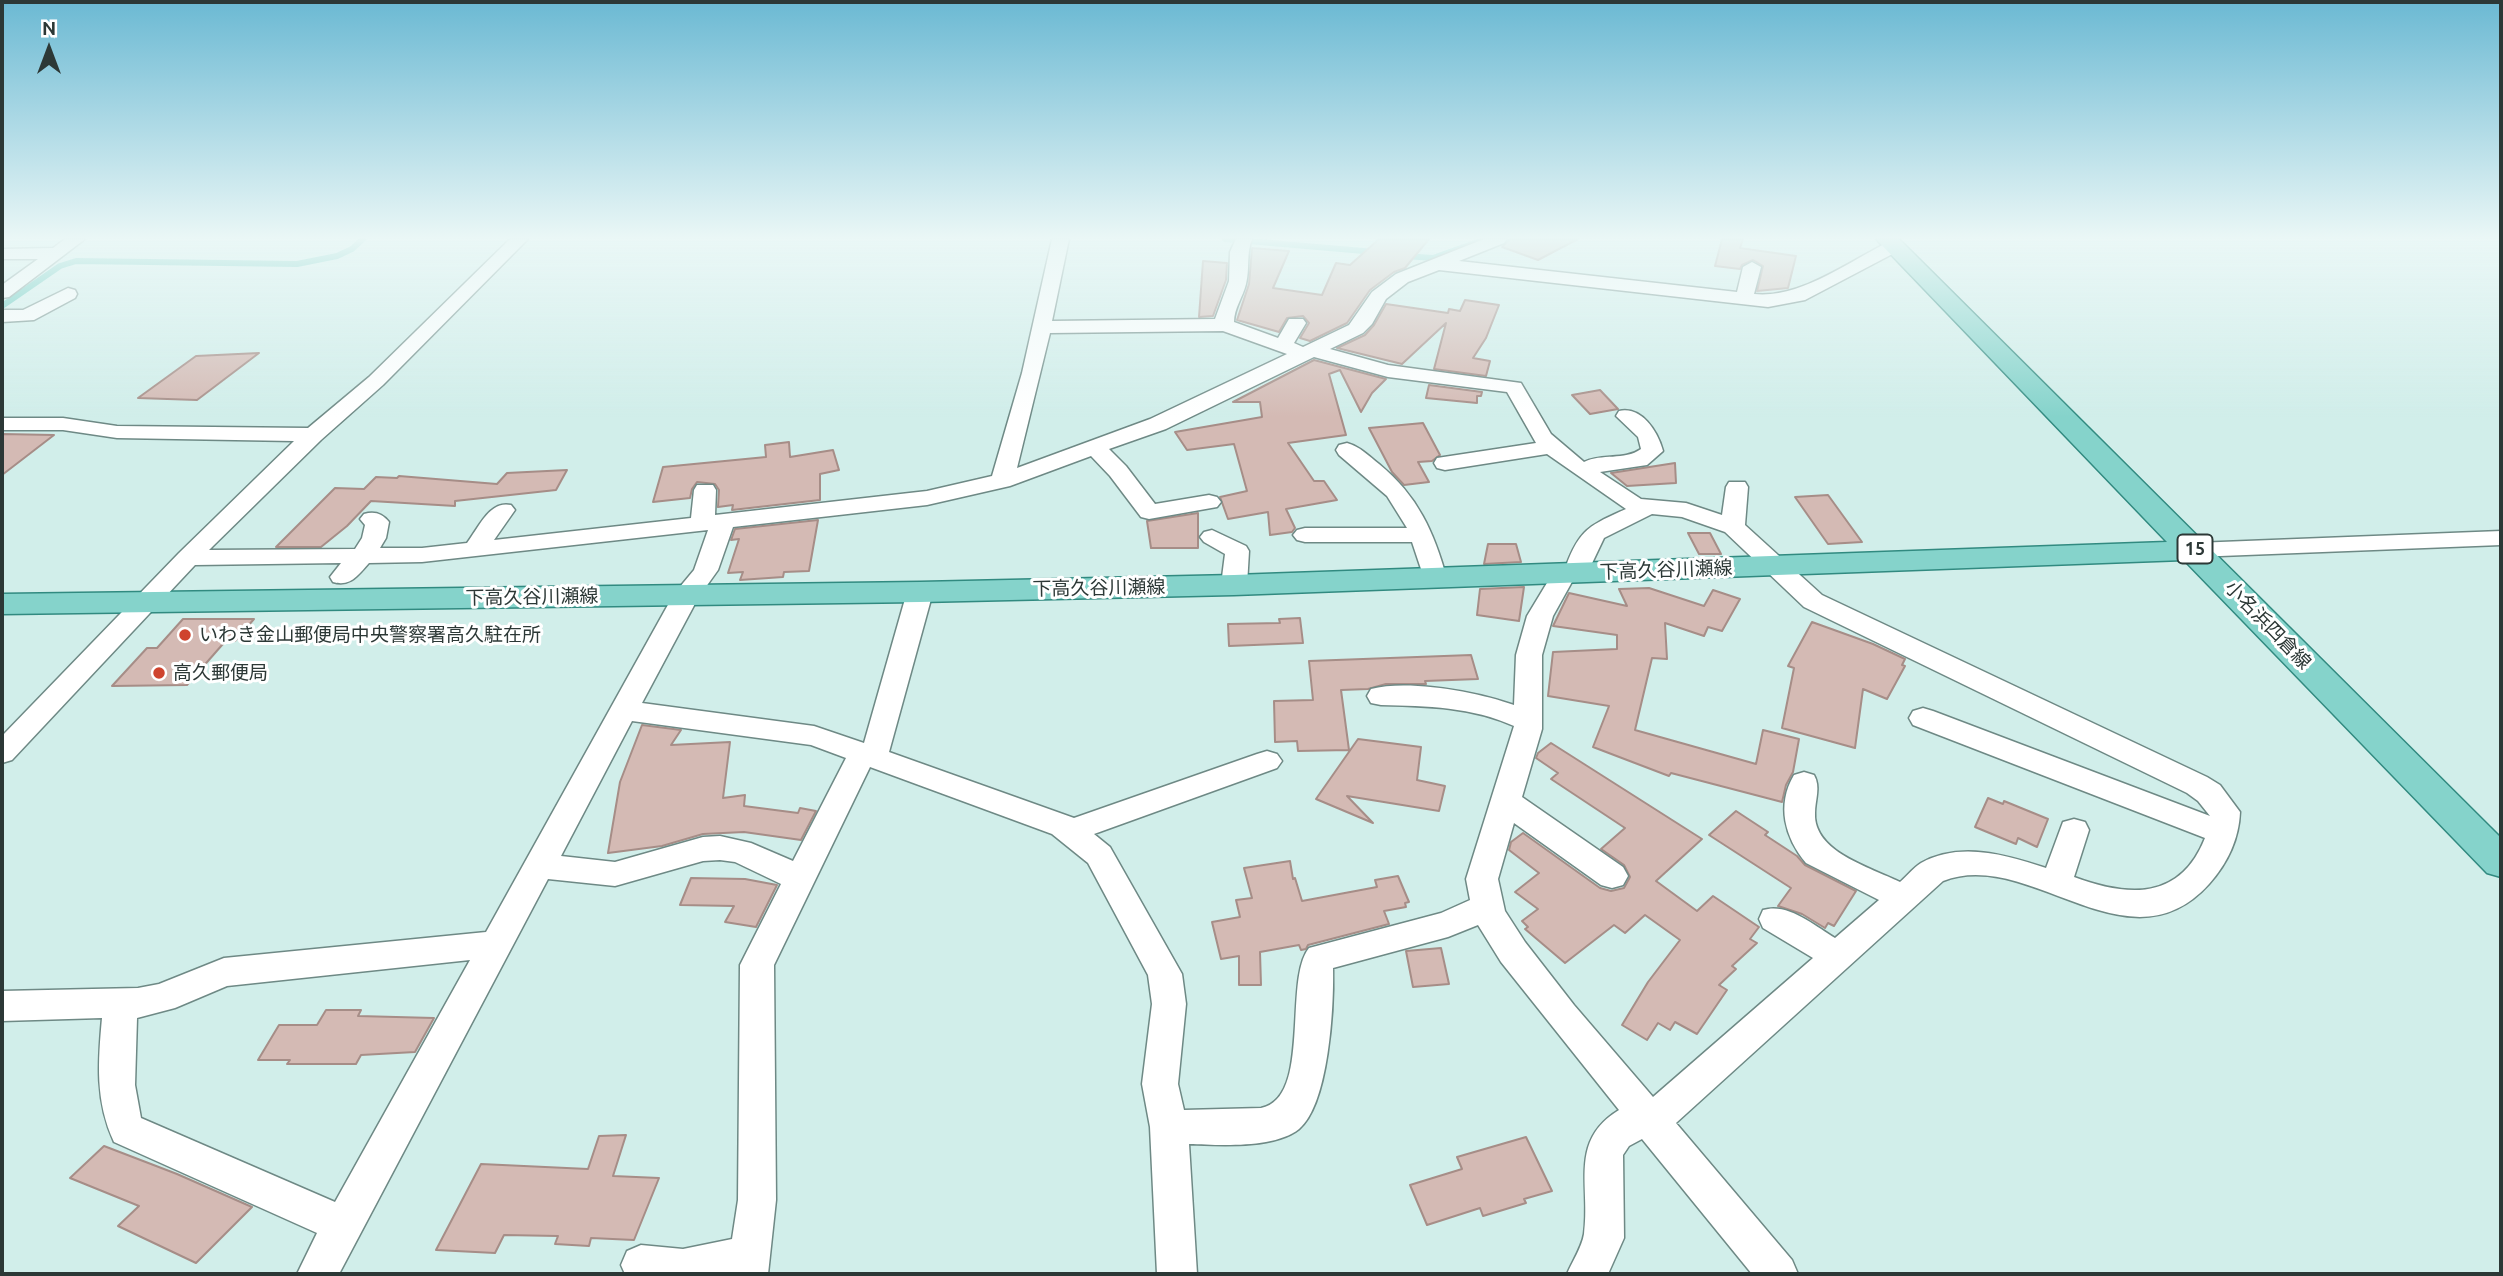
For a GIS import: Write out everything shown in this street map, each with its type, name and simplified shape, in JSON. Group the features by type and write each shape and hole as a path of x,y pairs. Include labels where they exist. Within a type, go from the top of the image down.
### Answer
{"main road":[{"name":"小名浜四倉線","path":"1947,299 2501,862"},
{"name":"下高久谷川瀬線","path":"2,604 920,592 1435,579 2195,550"}],"street":[{"path":"2,316 27,316 60,299"},
{"path":"2,752 188,558 313,435 376,381 459,299"},
{"path":"1002,481 1032,373 1047,299"},
{"path":"1225,325 1223,314 1231,299"},
{"path":"188,558 422,555 927,498 1002,481 1158,424 1356,329 1365,320 1378,299"},
{"path":"1748,299 1768,301 1783,299"},
{"path":"1283,346 1296,323"},
{"path":"1041,327 1225,325 1283,346 1350,363 1402,374 1514,387 1542,437 1562,457 1635,505 1686,510 1733,527 1814,601 2197,785 2209,793 2225,812 2210,864 2178,895 2160,901 2145,904 2099,898 2001,867 1956,864 1932,872 1651,1122 1630,1123 1616,1134 1604,1151 1604,1238 1587,1274"},
{"path":"1588,473 1592,466 1634,461 1646,458 1652,451 1648,436 1627,416"},
{"path":"2,424 63,424 117,432 313,435"},
{"path":"1094,447 1118,471 1149,512 1209,502"},
{"path":"1445,463 1552,447"},
{"path":"1347,450 1401,495 1423,535 1435,579"},
{"path":"1733,527 1737,487"},
{"path":"317,1274 687,594 698,585 717,549 705,491"},
{"path":"1645,508 1598,530 1593,535 1540,616 1529,655 1529,722 1482,879 1489,914 1521,963 1778,1274"},
{"path":"475,549 503,510"},
{"path":"342,577 371,544 377,529 377,522 372,519"},
{"path":"1305,535 1423,535"},
{"path":"1212,537 1237,551 1234,584"},
{"path":"2195,550 2501,538"},
{"path":"641,1265 659,1270 695,1270 749,1264 757,1200 757,965 859,761 877,748 920,592"},
{"path":"1381,696 1469,701 1499,709 1529,722"},
{"path":"623,710 814,736 1070,831 1099,855 1165,974 1169,1004 1160,1084 1169,1128 1177,1274"},
{"path":"1923,718 2221,832"},
{"path":"1070,831 1267,761"},
{"path":"1804,783 1798,828 1807,844 1817,855 1904,898"},
{"path":"1504,800 1612,876"},
{"path":"2056,883 2074,830"},
{"path":"538,866 615,874 703,849 720,848 748,854 799,878"},
{"path":"1169,1128 1266,1125 1287,1118 1298,1103 1310,1053 1318,990 1316,964 1321,958 1448,924 1488,906"},
{"path":"1775,919 1838,956"},
{"path":"2,1006 120,1005 163,998 224,972 496,944"},
{"path":"120,1005 117,1098 127,1130 343,1225"}],"building":[{"path":"1200,299 1219,299 1213,316 1199,317"},
{"path":"1244,299 1364,299 1347,323 1310,341 1300,338 1309,323 1303,316 1287,318 1279,332 1237,320"},
{"path":"1465,300 1499,305 1486,338 1473,358 1490,361 1486,376 1434,369 1446,323 1402,364 1337,348 1365,335 1386,304 1448,313 1449,309 1460,311"},
{"path":"259,353 197,400 138,398 196,356"},
{"path":"1314,360 1386,379 1372,393 1361,412 1340,370 1329,374 1346,435 1288,443 1314,481 1324,481 1337,500 1286,509 1295,528 1292,532 1270,535 1268,512 1228,519 1220,497 1247,491 1234,444 1187,450 1175,432 1262,417 1260,402 1233,402"},
{"path":"1429,385 1482,392 1481,396 1477,396 1477,403 1426,398"},
{"path":"1600,390 1618,409 1590,414 1572,395"},
{"path":"1423,423 1440,455 1432,461 1418,462 1429,482 1404,485 1392,472 1369,428"},
{"path":"2,434 54,435 2,475"},
{"path":"789,442 790,457 833,450 839,470 820,474 820,500 732,510 733,505 718,507 719,490 715,484 697,482 690,498 653,502 663,467 766,457 765,445"},
{"path":"1675,463 1676,483 1627,486 1611,473"},
{"path":"567,470 556,490 455,501 455,506 371,501 347,526 321,547 276,547 335,488 364,489 376,477 399,476 497,484 507,473"},
{"path":"1828,495 1862,542 1828,544 1795,497"},
{"path":"1198,513 1198,548 1151,548 1147,521"},
{"path":"818,520 809,571 784,572 783,577 740,580 743,572 728,573 739,539 731,540 735,529"},
{"path":"1688,533 1710,533 1721,554 1699,554"},
{"path":"1488,544 1516,544 1521,562 1484,564"},
{"path":"1524,587 1519,621 1477,615 1480,589"},
{"path":"1649,588 1704,606 1713,590 1740,599 1722,631 1708,627 1704,636 1665,623 1667,659 1652,658 1635,730 1756,764 1763,730 1799,739 1793,772 1782,802 1671,773 1669,776 1593,747 1609,706 1548,696 1553,652 1617,649 1617,635 1553,626 1569,593 1627,606 1619,589"},
{"path":"1300,618 1303,643 1229,646 1228,624 1280,623 1279,619"},
{"path":"183,619 254,619 235,641 227,641 222,645 187,685 112,686 147,648 157,648"},
{"path":"1812,622 1873,644 1905,659 1902,665 1905,666 1887,699 1863,689 1855,748 1782,728 1794,668 1788,666"},
{"path":"1471,655 1478,679 1425,681 1426,684 1386,684 1368,689 1341,690 1349,750 1298,751 1297,741 1275,742 1274,701 1313,700 1309,661"},
{"path":"642,725 681,730 671,745 730,742 723,798 745,795 744,806 798,813 800,808 816,811 801,840 744,832 703,834 662,846 608,853 620,782"},
{"path":"1358,739 1421,747 1417,780 1445,786 1439,811 1347,796 1373,823 1316,799"},
{"path":"1551,743 1702,839 1656,881 1697,911 1713,896 1759,927 1750,939 1757,943 1732,966 1736,969 1719,985 1727,990 1697,1034 1675,1022 1670,1030 1658,1023 1647,1040 1622,1025 1648,982 1680,940 1645,915 1625,933 1614,925 1565,963 1525,929 1528,927 1522,921 1538,909 1515,892 1539,873 1509,850 1511,842 1523,833 1600,888 1611,891 1624,888 1630,877 1624,865 1601,849 1625,828 1551,779 1558,773 1536,758 1538,753"},
{"path":"1988,798 2003,804 2004,801 2048,819 2037,847 2018,838 2016,844 1975,827"},
{"path":"1736,811 1768,832 1765,835 1797,856 1805,865 1856,891 1834,926 1828,923 1825,928 1802,914 1778,906 1791,888 1709,835"},
{"path":"1290,861 1293,879 1295,878 1302,901 1377,887 1375,880 1398,876 1409,902 1405,903 1406,907 1384,911 1389,924 1308,945 1306,949 1301,950 1299,945 1260,952 1261,985 1239,985 1239,956 1221,959 1212,922 1240,917 1236,900 1252,898 1244,868"},
{"path":"691,878 745,879 777,885 756,927 725,922 734,906 680,905"},
{"path":"1441,948 1449,984 1413,987 1406,951"},
{"path":"326,1010 361,1010 358,1016 434,1018 415,1052 361,1055 356,1064 287,1064 290,1060 258,1060 279,1025 317,1025"},
{"path":"626,1135 613,1176 659,1178 634,1240 591,1238 589,1246 555,1244 558,1236 504,1235 495,1253 436,1250 481,1164 588,1169 599,1136"},
{"path":"1526,1137 1552,1191 1524,1199 1526,1203 1483,1216 1480,1208 1427,1225 1410,1185 1462,1169 1457,1157"},
{"path":"104,1146 252,1207 196,1263 118,1226 139,1206 70,1178"}],"waterway":[{"path":"2,306 13,299"}],"place":[{"name":"いわき金山郵便局中央警察署高久駐在所","path":"185,635"},
{"name":"高久郵便局","path":"159,673"}]}
